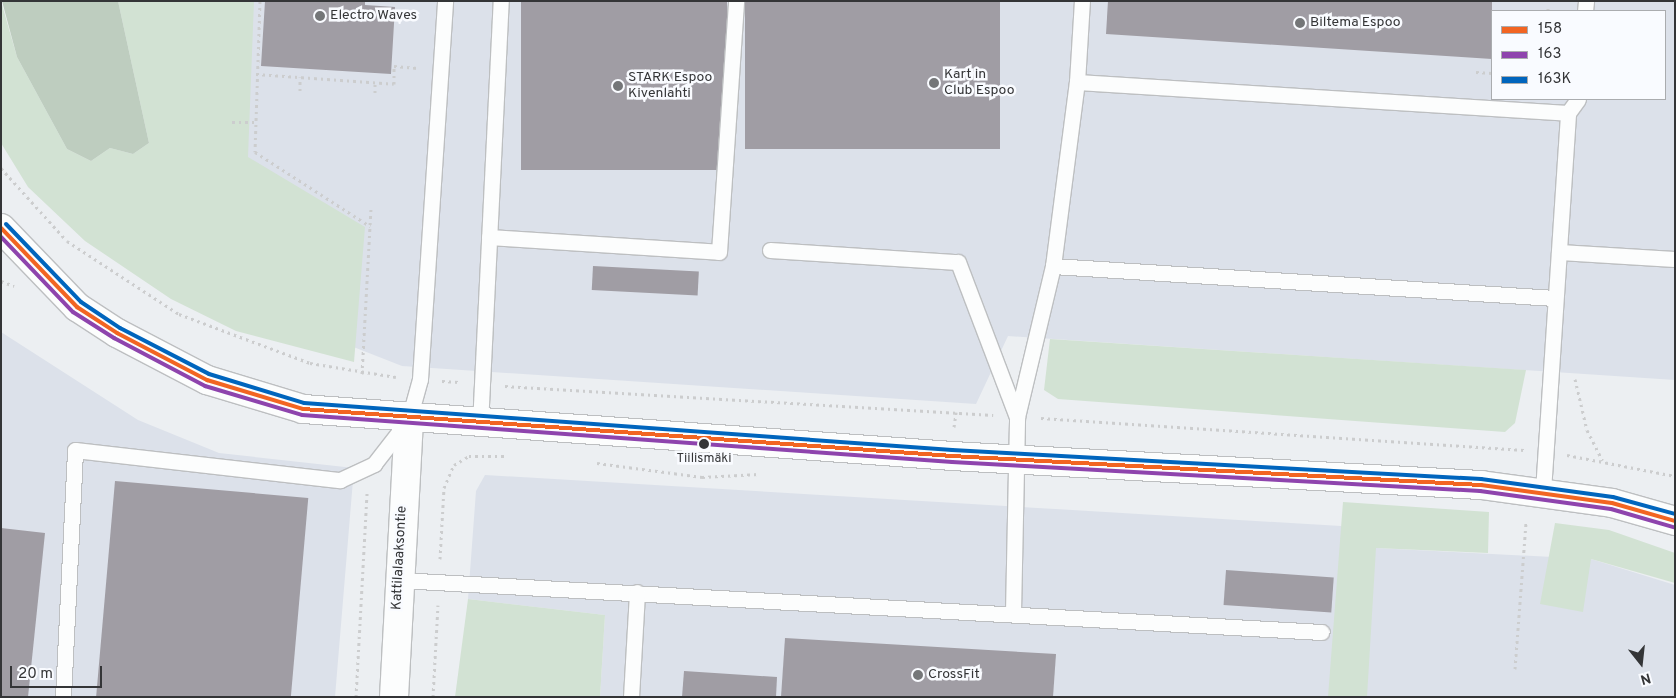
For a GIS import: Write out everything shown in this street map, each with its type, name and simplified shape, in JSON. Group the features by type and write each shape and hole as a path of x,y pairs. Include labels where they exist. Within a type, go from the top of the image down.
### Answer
{"street":[{"path":"1,228 78,307 162,359 249,395 303,409 480,425 1536,491 1612,503 1675,521"},
{"name":"Kattilalaaksontie","path":"394,697 409,420"}],"lane":[{"path":"63,697 75,450 340,480 374,464 409,420 420,379 445,1"},
{"path":"480,425 501,1"},
{"path":"489,237 719,252 736,1"},
{"path":"1012,612 1014,459 1017,417 1053,266 1077,82 1082,1"},
{"path":"1077,82 1568,114"},
{"path":"1536,491 1545,452 1568,114 1577,100"},
{"path":"770,250 958,262 1017,417"},
{"path":"1558,252 1675,259"},
{"path":"1053,266 1555,298"},
{"path":"400,580 1012,612 1322,632"},
{"path":"631,697 636,592"}],"path":[{"path":"260,1 256,74 255,152 370,226"},
{"path":"256,74 394,84 394,66 441,70"},
{"path":"1476,72 1491,73"},
{"path":"300,77 300,91"},
{"path":"375,83 375,93"},
{"path":"232,122 256,122"},
{"path":"1,168 67,242 179,314 245,342 362,374 482,384 1545,452 1675,476"},
{"path":"362,374 371,207"},
{"path":"434,697 444,488 454,465 469,456 512,456"},
{"path":"356,697 368,483 365,468"},
{"path":"1516,669 1536,491"}],"shaded area":[{"path":"118,1 1675,1 1675,380 1008,336 976,404 402,366 195,285"},
{"path":"1,332 138,420 219,453 354,468 335,697 1,697"},
{"path":"485,475 1341,526 1376,548 1591,559 1675,585 1675,697 600,697 605,615 468,599 476,491"}],"green space":[{"path":"1,1 17,57 67,149 91,161 110,148 133,154 149,143 118,1 254,1 248,157 365,227 354,362 236,331 171,299 85,241 28,187 1,143"},
{"path":"2,1 118,1 149,143 133,154 110,148 91,161 67,149 17,57"},
{"path":"1050,339 1526,370 1515,423 1505,432 1058,399 1044,390"},
{"path":"1343,502 1489,512 1488,553 1376,548 1367,697 1328,697"},
{"path":"1555,523 1609,530 1675,553 1675,583 1591,559 1583,612 1540,604"},
{"path":"468,599 605,615 600,697 455,697"}],"building":[{"path":"265,1 365,1 365,5 395,7 391,74 261,66"},
{"name":"STARK Espoo Kivenlahti","path":"521,1 727,1 727,170 521,170"},
{"path":"745,1 1000,1 1000,149 745,149"},
{"name":"Biltema Espoo","path":"1108,1 1492,1 1491,59 1106,34"},
{"path":"593,266 699,272 698,296 592,290"},
{"path":"115,481 308,498 291,697 96,697"},
{"path":"1,528 45,533 28,697 1,697"},
{"path":"1226,570 1334,578 1331,612 1224,605"},
{"name":"CrossFit","path":"785,638 1056,654 1053,697 781,697"},
{"path":"684,671 777,677 776,697 682,697"}],"transit line":[{"name":"163K","path":"6,224 81,302 120,328 209,374 304,403 952,450 1481,479 1613,497 1675,514"},
{"name":"158","path":"1,228 77,307 117,333 207,380 303,409 952,456 1481,485 1612,503 1675,521"},
{"name":"163","path":"1,237 73,312 114,338 205,386 302,415 952,462 1480,491 1611,509 1673,527"}],"place":[{"name":"Electro Waves","path":"320,16"},
{"name":"Biltema Espoo","path":"1300,23"},
{"name":"Kart in Club Espoo","path":"934,83"},
{"name":"STARK Espoo Kivenlahti","path":"618,86"},
{"name":"Tiilismäki","path":"704,444"},
{"name":"CrossFit","path":"918,675"}]}
